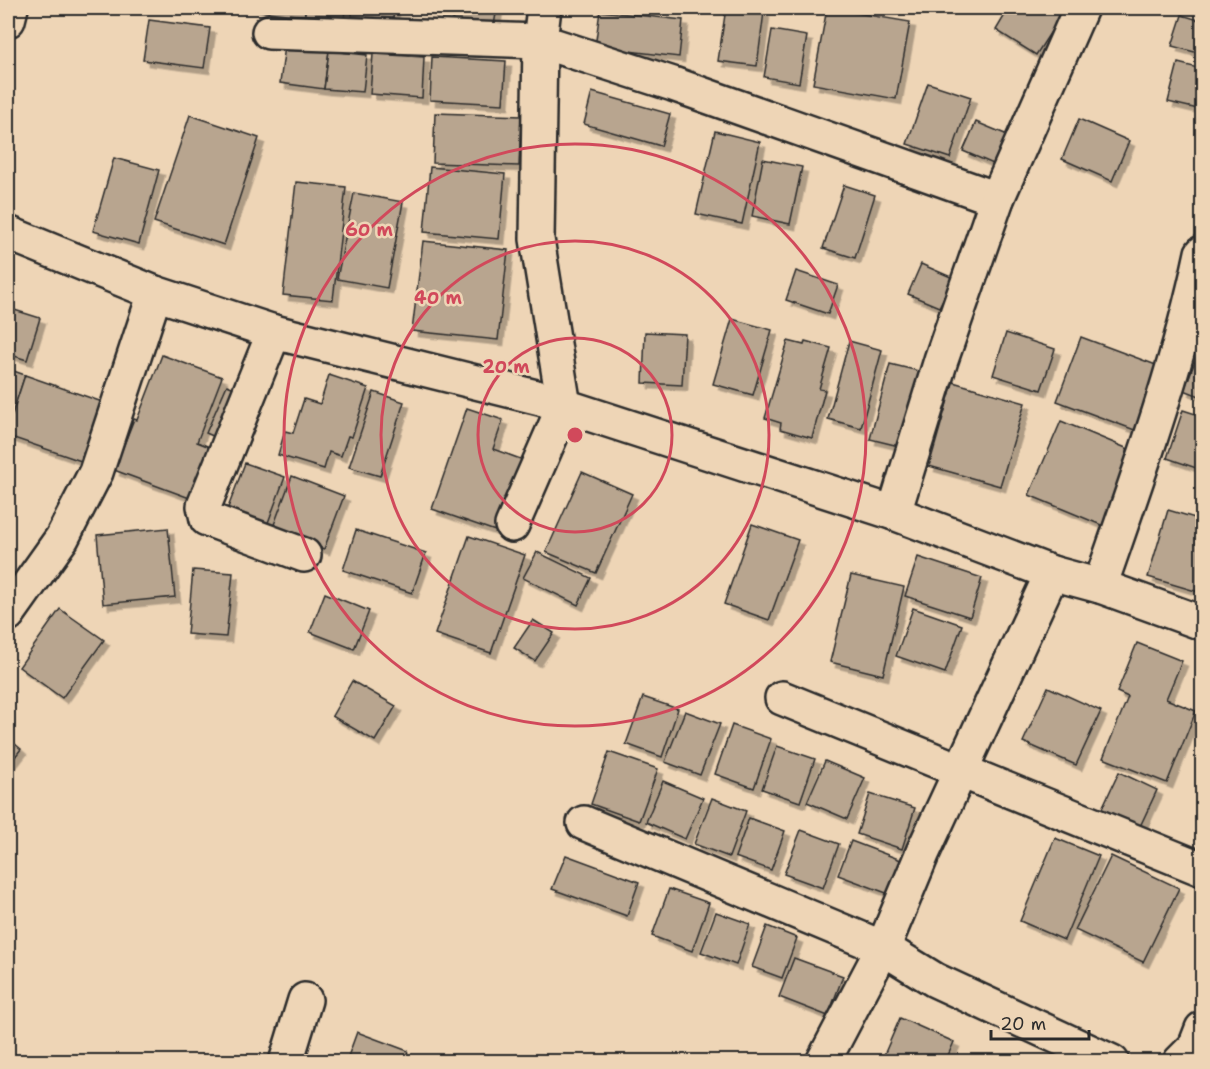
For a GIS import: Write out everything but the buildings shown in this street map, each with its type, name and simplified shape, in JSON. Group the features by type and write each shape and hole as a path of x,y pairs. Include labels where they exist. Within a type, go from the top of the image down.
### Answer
{"street":[{"path":"8,20 11,8"},
{"path":"512,525 564,406 537,239 540,41 544,8"},
{"path":"894,513 941,360 997,199 1081,8"},
{"path":"269,32 540,41 673,84 997,199"},
{"path":"8,233 155,293 274,332 564,406 894,513 1052,573 1100,586 1203,623"},
{"path":"1100,586 1165,397 1203,253"},
{"path":"8,614 62,538 96,472 155,293"},
{"path":"274,332 204,506 204,513 207,519 304,555"},
{"path":"823,1062 883,948 923,852 1052,573"},
{"path":"782,698 962,769 1203,869"},
{"path":"584,823 883,948 935,980 1112,1062"},
{"path":"286,1062 305,1000"},
{"path":"1180,1062 1196,1047 1203,1029"}]}
